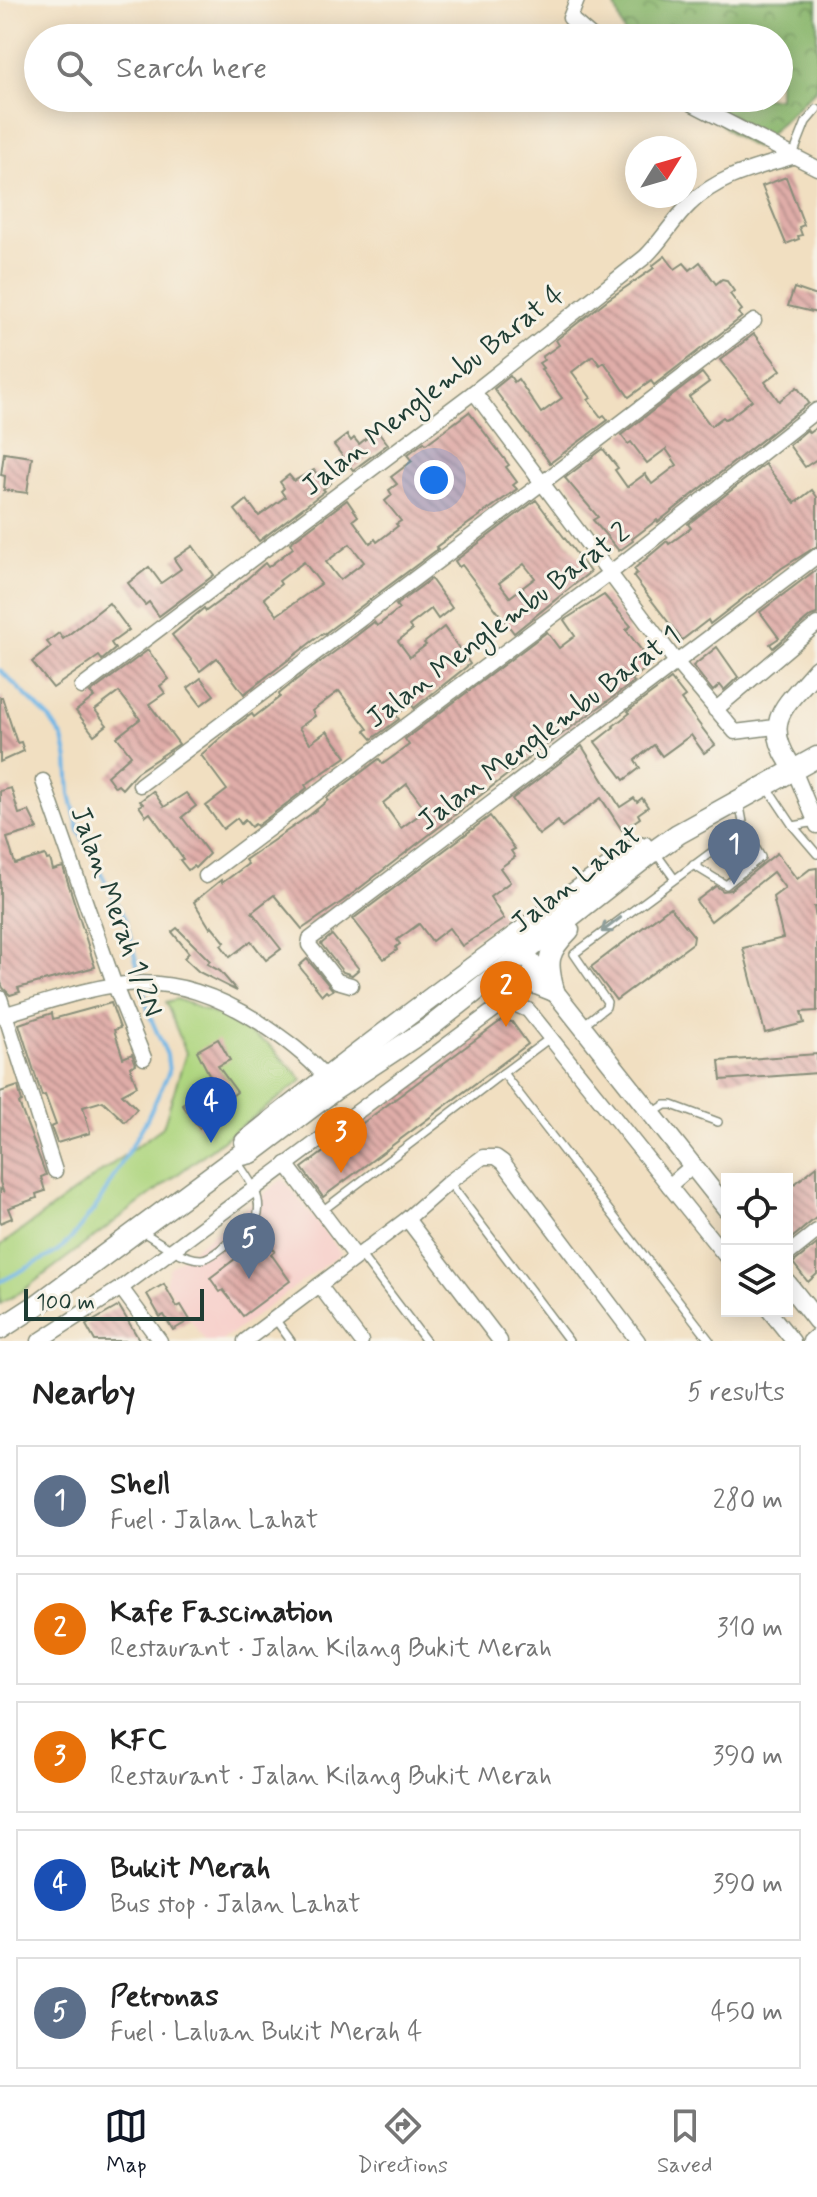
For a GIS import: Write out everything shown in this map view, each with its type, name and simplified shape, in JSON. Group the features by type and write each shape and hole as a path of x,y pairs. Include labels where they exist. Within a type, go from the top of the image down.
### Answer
{"main road":[{"path":"792,768 817,748"},
{"path":"792,768 817,757"},
{"name":"Jalan Lahat","path":"737,796 766,785 792,768"},
{"name":"Jalan Lahat","path":"241,1156 244,1142 513,935 621,860 792,768"},
{"path":"554,991 549,958 556,944 625,883 650,846"},
{"name":"Jalan Lahat","path":"0,1329 333,1091 430,1027 524,953 650,846"},
{"path":"413,1012 454,993 506,953 524,953 530,935 538,927 621,860"},
{"path":"485,984 524,979 554,991"},
{"path":"325,1077 334,1079 342,1076 391,1045 430,1027"}],"street":[{"path":"577,0 570,18 577,24"},
{"path":"707,112 817,168"},
{"name":"Jalan Menglembu Barat 4","path":"82,687 474,392 645,257 689,205 710,188 733,175 792,157"},
{"path":"140,785 754,321"},
{"path":"474,392 715,710 735,732 775,727"},
{"name":"Jalan Menglembu Barat 2","path":"206,876 610,573 817,410"},
{"name":"Jalan Menglembu Barat 1","path":"351,985 337,981 309,945 310,939 817,556"},
{"path":"715,710 817,624"},
{"path":"816,824 776,738 775,727 787,705 817,669"},
{"name":"Jalan Merah 1/2N","path":"43,781 115,986 144,1058"},
{"path":"524,953 721,1202"},
{"path":"3,1015 85,990 159,982 233,1006 312,1061 325,1077"},
{"path":"0,998 55,1171"},
{"path":"39,1341 121,1288 498,1007 514,1004 528,1010 721,1251"},
{"path":"245,1341 407,1219 483,1157 496,1157 503,1162 638,1341"},
{"path":"286,1164 358,1255"},
{"path":"669,1186 692,1166"},
{"path":"407,1219 500,1341"},
{"path":"793,1250 817,1231"},
{"path":"319,1285 361,1341"},
{"path":"121,1288 160,1341"},
{"path":"793,1291 817,1321"},
{"path":"774,1317 793,1341"},
{"path":"810,1341 817,1335"}],"lane":[{"path":"792,157 806,122 817,109"},
{"path":"766,785 793,826 817,854"},
{"path":"693,865 726,885 761,857 744,828 737,796"},
{"path":"793,826 816,824"},
{"path":"581,1027 606,1007 607,1002 574,954 744,828"},
{"path":"650,846 674,878"},
{"path":"322,1211 550,1038"},
{"path":"503,1073 710,1341"},
{"path":"651,1114 665,1105 672,1105 718,1122"},
{"path":"139,1229 172,1249 201,1259 215,1254 257,1217 260,1208 241,1156"},
{"path":"449,1182 569,1341"},
{"path":"358,1255 426,1341"},
{"path":"274,1317 291,1341"}],"shaded area":[{"path":"283,1179 341,1253 222,1341 205,1341 165,1283 169,1268"}],"green space":[{"path":"613,0 817,0 817,88 793,111 793,24 621,24"},
{"path":"708,112 792,112 755,148 732,134"},
{"path":"177,999 219,1016 268,1044 303,1080 21,1292 0,1304 0,1246 163,1127 186,1053 166,1002"}],"building":[{"path":"786,177 804,225 799,227 802,235 798,236 799,239 786,244 762,186"},
{"path":"665,256 675,269 684,263 690,270 700,262 716,284 722,279 726,280 734,291 730,294 742,310 738,313 742,317 654,385 651,381 629,397 604,362 600,365 593,356 572,372 591,398 588,400 601,417 604,415 608,420 550,463 494,389 510,376 514,382 518,379 541,413 562,398 541,369 539,363 544,360 542,357 559,345 556,340 654,268 652,266"},
{"path":"794,288 817,296 817,313 788,306"},
{"path":"754,334 781,370 765,382 779,401 797,387 809,403 619,551 593,520 598,517 565,478 603,449 618,468 615,470 627,487 645,474 652,484 677,465 666,449 647,463 631,442 628,444 621,435 702,373 709,382 689,397 711,426 723,417 730,417 752,400 720,360"},
{"path":"469,412 509,465 506,467 517,482 513,485 517,489 244,694 217,658 200,671 172,635 204,608 206,611 233,591 265,563 268,567 293,548 290,543 347,500 358,516 353,520 370,543 375,539 377,542 401,521 385,501 392,495 389,490 397,484 391,477 412,461 407,455 424,442 426,444","holes":["350,544 364,562 340,580 326,562","304,562 321,584 277,615 264,598 281,584 279,581"]},
{"path":"817,427 817,459 805,467 789,445 807,430 809,433"},
{"path":"377,430 388,444 353,470 334,445 347,435 359,444"},
{"path":"4,453 32,457 27,493 4,490 5,476 1,475"},
{"path":"765,464 795,503 812,490 817,497 817,546 782,568 710,624 708,620 682,640 633,576 637,573 634,569 667,541 669,544 691,528 688,524"},
{"path":"314,470 320,478 324,474 331,483 323,489 325,491 259,541 235,510 247,500 259,516 285,497 280,482 289,475 294,481"},
{"path":"536,500 590,572 514,633 462,565 459,567 455,561","holes":["524,564 535,578 510,597 499,583"]},
{"path":"193,546 214,575 159,616 149,602 145,605 128,583 149,567 161,583 181,569 174,559"},
{"path":"817,569 817,614 773,648 770,644 779,638 760,612"},
{"path":"431,579 452,608 438,619 431,609 409,626 412,630 398,641 410,657 444,627 470,664 414,708 411,704 396,715 399,719 372,739 339,691 312,711 315,716 299,728 310,743 327,731 346,757 305,785 307,788 257,826 251,827 245,820 241,824 237,818 223,829 206,806 227,790 201,755 232,728 252,714 254,717 296,680 374,622 377,626 399,609 396,605"},
{"path":"604,595 631,626 626,630 652,664 632,679 634,682 302,929 274,895 252,912 281,949 266,960 251,941 230,957 221,945 225,942 212,926 210,928 194,902 221,880 222,883 248,864 245,860 310,815 327,798 379,759 383,764 409,745 405,739 547,632 559,648 575,636 564,620","holes":["407,784 426,810 401,828 383,803"]},
{"path":"109,603 129,630 111,643 115,649 102,660 99,656 53,688 32,662 51,647 47,642 59,633 63,639"},
{"path":"717,647 738,677 724,690 720,685 713,691 693,666"},
{"path":"148,650 169,679 160,686 165,693 149,704 179,744 137,772 122,789 118,785 115,787 107,776 131,755 117,737 140,719 119,692 95,710 107,725 94,735 76,711 94,697 90,693"},
{"path":"201,678 214,695 201,705 188,688"},
{"path":"671,679 685,697 681,700 715,745 704,753 691,735 662,756 654,745 635,760 640,768 624,780 595,742 630,713 628,711"},
{"path":"0,697 17,743 21,742 24,751 0,762"},
{"path":"582,746 620,807 634,798 637,802 642,798 648,807 638,814 640,818 622,830 601,798 562,827 558,821 539,835 512,799"},
{"path":"11,788 19,814 29,811 38,829 7,838 15,864 45,855 47,860 50,859 53,870 63,867 95,967 18,988 20,992 10,995 0,980 0,791"},
{"path":"153,791 164,807 186,793 196,806 182,817 209,854 195,868 193,866 188,870 150,813 146,816 139,806 143,804 140,801"},
{"path":"490,816 515,849 511,851 515,857 500,868 510,882 490,897 504,919 462,946 449,928 432,941 419,924 397,940 400,944 397,950 384,959 353,919"},
{"path":"777,853 797,879 810,869 817,868 817,907 814,907 817,925 817,1011 801,1012 804,1023 765,1033 743,948 783,938 773,897 785,888 773,872 711,921 696,901 716,886 723,891 730,890"},
{"path":"670,907 694,936 693,943 616,1000 591,967"},
{"path":"177,928 210,961 207,964 220,971 237,991 199,972 184,958 189,953 172,932"},
{"path":"332,935 359,969 352,975 343,972 321,944"},
{"path":"307,959 333,990 322,995 299,966"},
{"path":"111,1003 120,1028 114,1030 123,1058 132,1054 136,1064 130,1067 137,1086 122,1094 137,1109 125,1122 103,1101 83,1107 90,1133 57,1143 51,1127 56,1125 45,1095 42,1096 19,1024 52,1013 53,1019"},
{"path":"502,1020 512,1022 528,1044 323,1197 302,1168"},
{"path":"218,1039 230,1060 218,1066 237,1092 224,1102 228,1108 199,1128 182,1104 213,1082 197,1051"},
{"path":"817,1054 817,1073 721,1080 719,1061"},
{"path":"18,1086 22,1102 19,1103 46,1175 41,1177 45,1191 36,1194 37,1198 8,1208 12,1218 0,1223 0,1189 3,1191 0,1182 0,1092"},
{"path":"817,1166 817,1217 793,1237 793,1185"},
{"path":"264,1237 275,1251 271,1254 290,1281 243,1316 210,1278"},
{"path":"817,1244 817,1274 808,1282 793,1263"},
{"path":"164,1284 177,1307 181,1305 190,1320 173,1330 164,1315 160,1317 147,1294"},
{"path":"119,1306 140,1341 95,1341 86,1325"}],"waterway":[{"path":"0,670 49,718 63,738 70,794 79,831 126,921 141,980"},
{"path":"0,1282 57,1252 72,1238 98,1204 146,1121 169,1072 167,1055 149,1014 143,988"}],"place":[{"name":"Shell","path":"734,885"},
{"name":"Kafe Fascination","path":"506,1027"},
{"name":"Bukit Merah","path":"211,1143"},
{"name":"KFC","path":"341,1173"},
{"name":"Petronas","path":"249,1279"}]}
